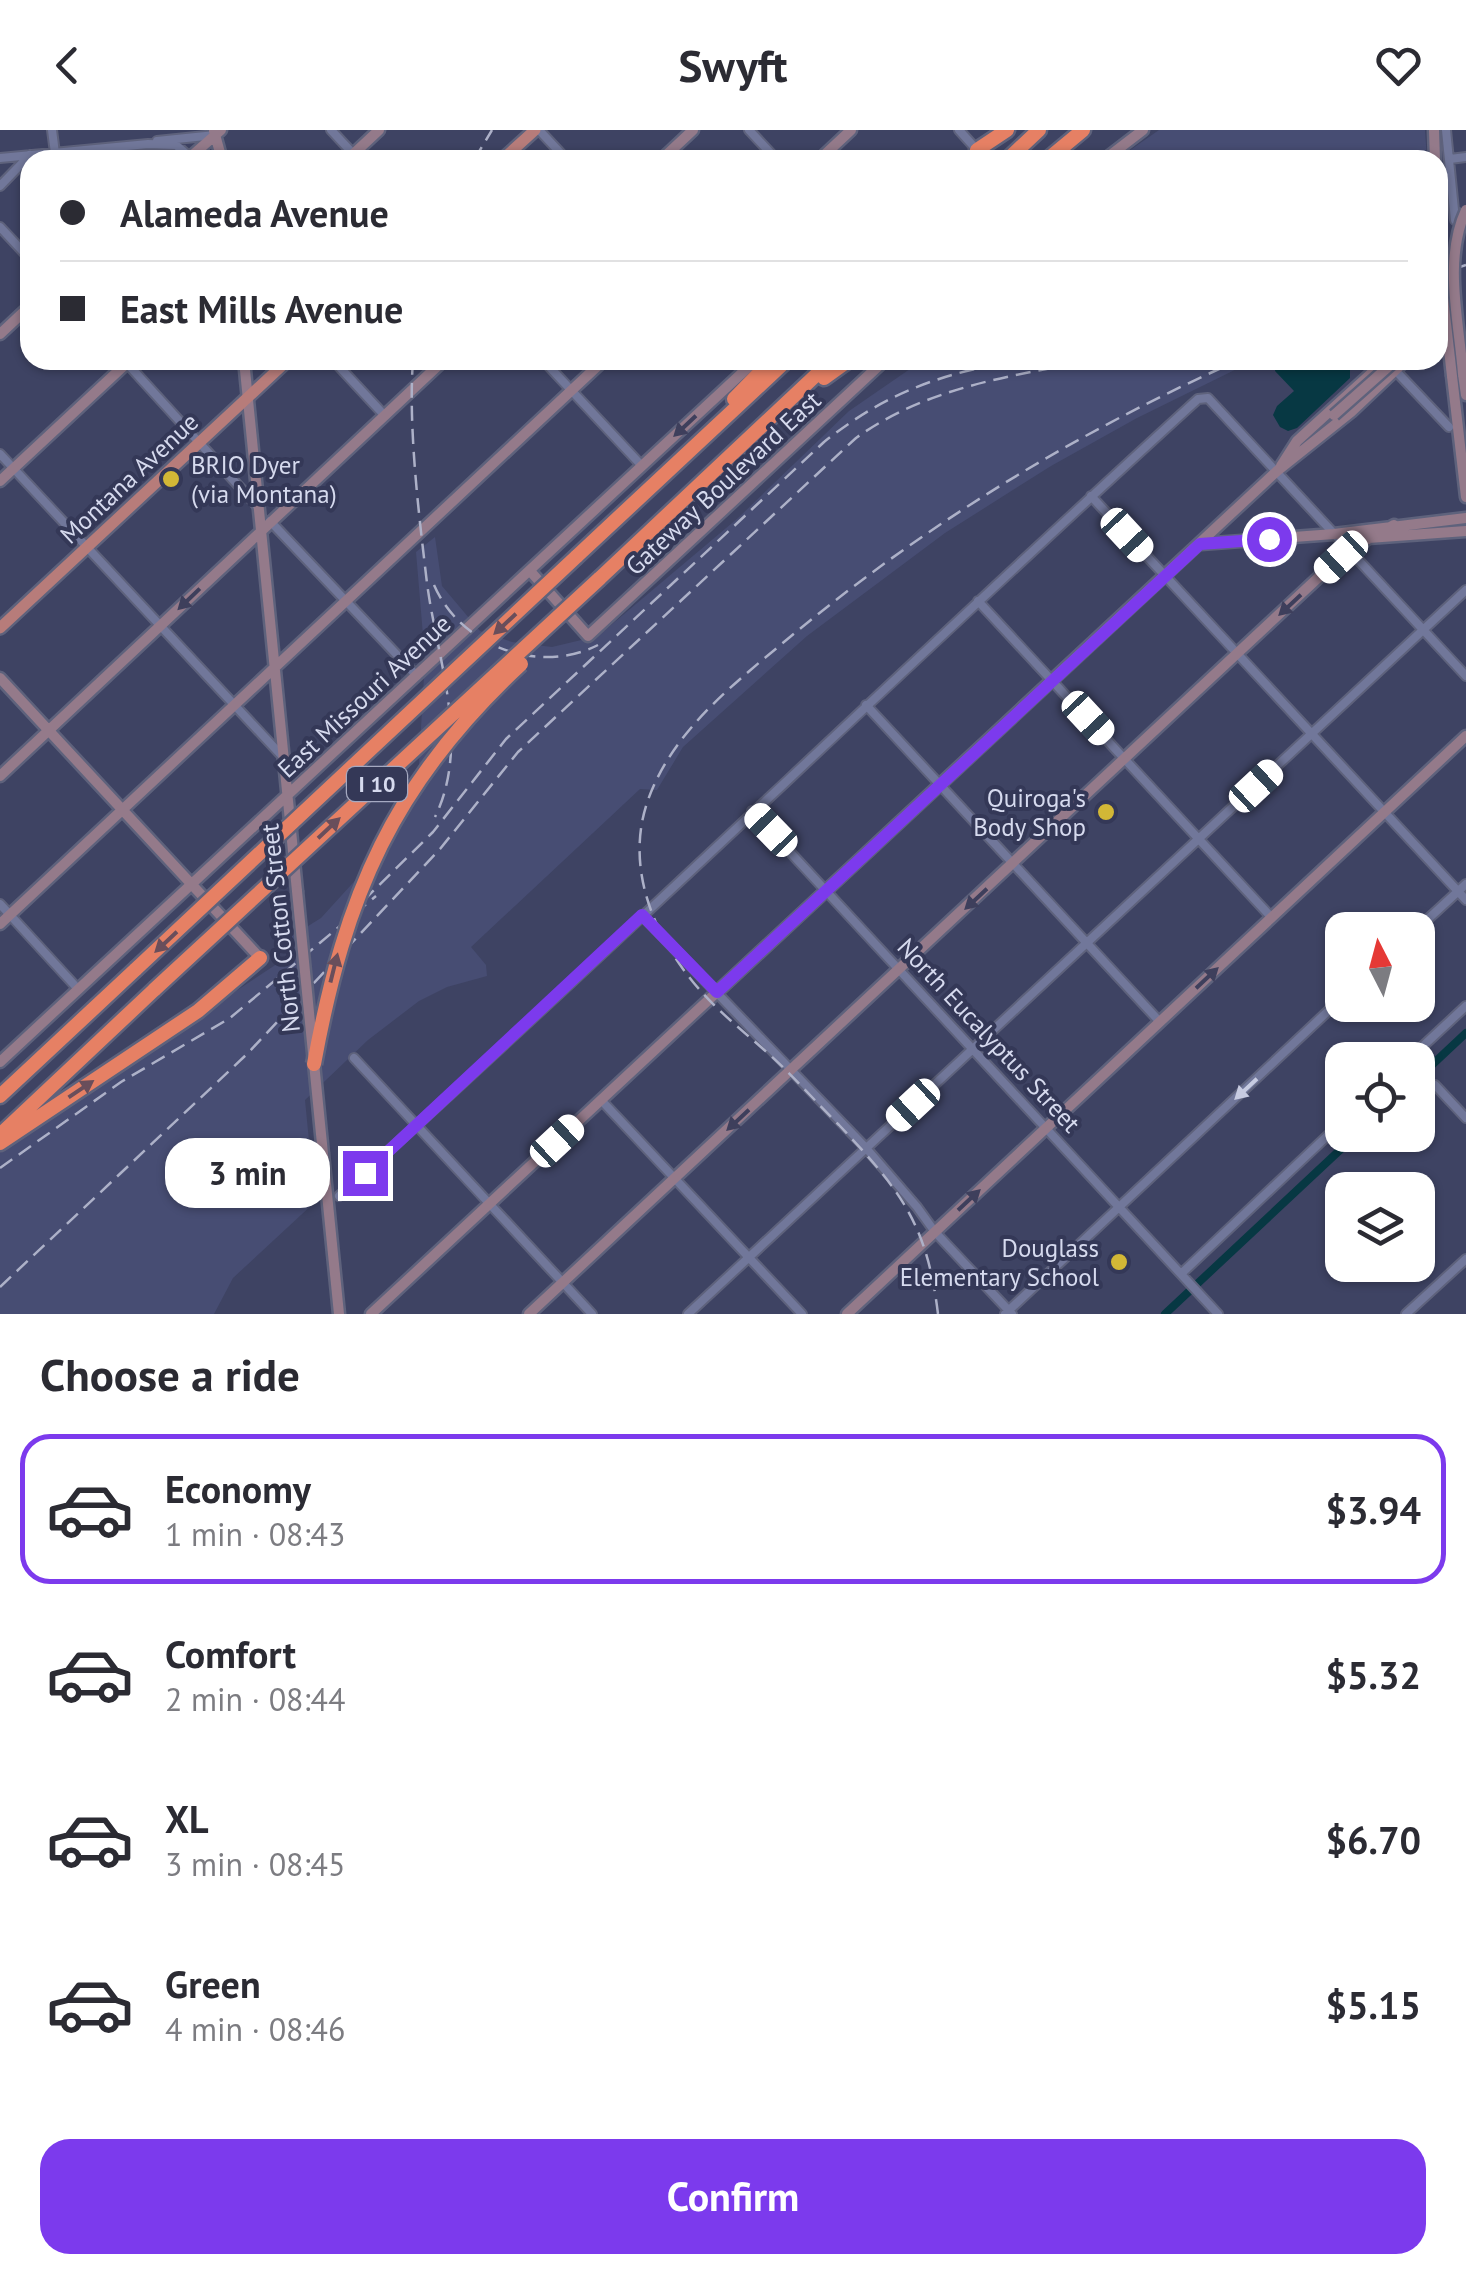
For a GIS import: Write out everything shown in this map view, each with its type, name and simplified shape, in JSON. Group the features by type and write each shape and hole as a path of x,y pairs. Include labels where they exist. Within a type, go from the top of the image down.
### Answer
{"highway":[{"path":"979,150 1007,130"},
{"path":"1018,150 1039,130"},
{"path":"1059,150 1083,130"},
{"path":"723,418 738,392 761,370"},
{"name":"I 10","path":"0,1096 776,370"},
{"name":"I 10","path":"0,1135 821,370"},
{"path":"778,410 835,370"},
{"path":"314,1064 342,935 361,882 406,799 430,763 481,702 564,623 599,579"},
{"path":"0,1144 198,1011 260,958"}],"main road":[{"path":"360,150 379,130"},
{"path":"514,150 537,130"},
{"path":"672,150 693,130"},
{"path":"830,150 851,130"},
{"path":"977,150 999,130"},
{"path":"1117,150 1143,130"},
{"path":"201,138 217,132"},
{"path":"1466,210 1457,232 1454,263 1466,496"},
{"path":"0,334 20,315"},
{"path":"1448,322 1457,375 1466,395"},
{"path":"0,481 118,370"},
{"name":"North Cotton Street","path":"245,370 339,1314"},
{"name":"Montana Avenue","path":"0,628 277,370"},
{"path":"0,776 433,370"},
{"path":"0,924 593,370"},
{"name":"East Missouri Avenue","path":"0,1062 744,370"},
{"name":"Gateway Boulevard East","path":"531,572 588,636 874,370"},
{"path":"1277,471 1297,441 1375,370"},
{"path":"371,1314 1334,416 1389,370"},
{"path":"1277,471 1336,424 1390,370"},
{"path":"256,506 270,521"},
{"path":"1200,544 1334,534 1466,518"},
{"path":"529,1314 1349,549 1394,526"},
{"path":"1334,534 1368,538 1466,530"},
{"path":"0,678 260,958"},
{"path":"847,1314 1466,736"},
{"path":"283,757 300,772 313,771"}],"street":[{"path":"331,130 347,150"},
{"path":"537,130 557,150"},
{"path":"749,130 768,150"},
{"path":"78,150 201,138"},
{"path":"148,144 176,145 181,150"},
{"path":"1448,154 1455,220"},
{"path":"1450,159 1466,157"},
{"path":"0,186 20,165"},
{"path":"0,227 20,248"},
{"path":"135,370 256,506"},
{"path":"342,370 385,416"},
{"path":"553,370 642,466"},
{"path":"1399,370 1449,427"},
{"path":"339,1196 1202,397 1208,398 1466,676"},
{"path":"0,454 283,757"},
{"path":"1091,496 1466,900"},
{"path":"270,521 417,676"},
{"path":"688,1314 1466,590"},
{"path":"978,602 1272,918"},
{"path":"866,706 1160,1022"},
{"name":"North Eucalyptus Street","path":"752,812 1218,1314"},
{"path":"1435,913 1466,884"},
{"path":"0,904 78,988"},
{"path":"642,915 866,1148 1008,1313 1325,1014"},
{"path":"1427,1042 1466,1006"},
{"path":"354,1058 592,1314"},
{"path":"1435,1085 1466,1118"},
{"path":"601,1100 802,1314"},
{"path":"1191,1283 1325,1140"},
{"path":"1406,1314 1466,1259"}],"shaded area":[{"path":"1159,130 1425,130 1426,150 1130,150"},
{"path":"908,370 1235,370 1051,466 945,533 807,636 683,747 657,790 640,789 471,947 486,965 487,976 447,987 419,1001 368,1040 305,1100 315,1202 233,1278 214,1314 0,1314 0,1147 292,954 284,941 321,918 381,852 418,780 425,659 416,552 435,537 442,586 480,631 512,642 552,647 598,636 738,518 849,411"},
{"path":"1350,370 1350,378 1297,428 1288,431 1280,427 1273,415 1294,391 1275,371"}],"waterway":[{"path":"1435,1062 1466,1033"},
{"path":"1165,1314 1338,1152"}],"railway":[{"path":"480,150 492,130"},
{"path":"1448,271 1466,265"},
{"path":"413,370 418,501 451,731 445,789 435,817"},
{"path":"363,901 433,832 506,739 824,442 894,397 972,370"},
{"path":"0,1287 247,1054 440,849 518,752 856,438 912,406 941,395 1045,370"},
{"path":"938,1314 918,1231 894,1189 796,1081 702,992 665,942 646,897 641,873 642,824 648,800 673,751 689,730 748,672 842,595 1005,483 1120,418 1218,370"},
{"path":"434,585 446,607 463,625 504,650 551,657 575,654 598,645"},
{"path":"0,1168 121,1082 230,1018 376,896"}],"place":[{"name":"BRIO Dyer (via Montana)","path":"171,479"},
{"name":"Quiroga's Body Shop","path":"1106,812"},
{"name":"Douglass Elementary School","path":"1119,1262"}],"route":[{"path":"365,1173 642,915 717,992 1200,544 1269,539"}]}
